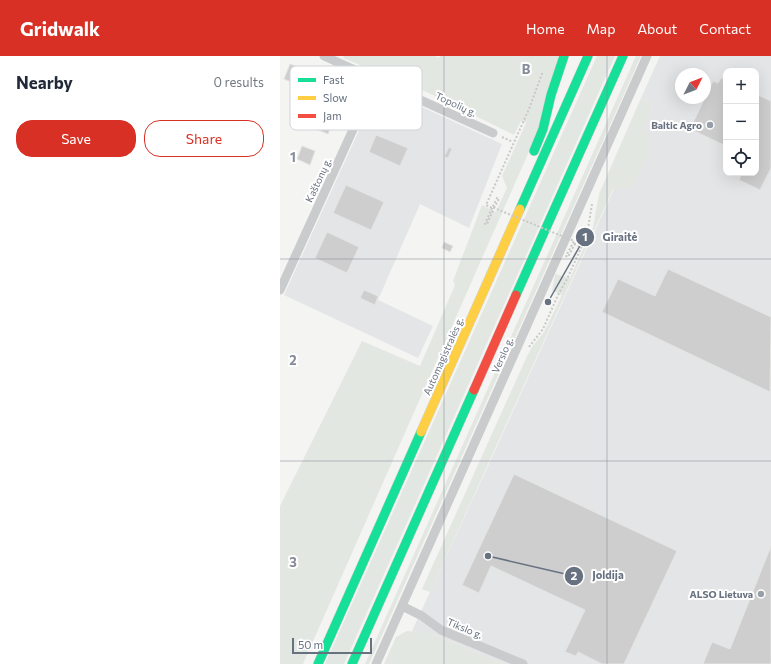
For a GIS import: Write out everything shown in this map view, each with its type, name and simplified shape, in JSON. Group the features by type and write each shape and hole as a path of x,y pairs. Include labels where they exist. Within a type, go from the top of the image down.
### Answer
{"highway":[{"path":"531,160 543,129 551,95 564,56"},
{"name":"Automagistralės g.","path":"318,664 588,56"},
{"path":"352,664 622,56"},
{"path":"395,490 402,454 427,396"}],"street":[{"name":"Topolių g.","path":"324,56 347,66"},
{"name":"Verslo g.","path":"376,664 647,56"},
{"name":"Topolių g.","path":"422,100 492,133"},
{"name":"Kaštonų g.","path":"280,290 353,130"},
{"name":"Tikslo g.","path":"402,606 422,616 441,630 523,664"}],"path":[{"path":"546,65 529,109 486,205 574,241 566,256 568,257 574,244 581,248"},
{"path":"492,133 513,142"},
{"path":"493,208 487,224 485,224 493,208"}],"shaded area":[{"path":"344,56 435,56 438,58 441,56 559,56 539,129 303,664 280,664 280,506 362,341 420,366 455,285 453,281 482,205 496,212 507,188 502,176 526,123 521,121 514,135 422,90 422,66 363,66 343,58"},
{"path":"597,56 615,56 344,664 325,664"},
{"path":"636,56 641,56 369,664 365,664"},
{"path":"660,56 771,56 771,664 505,664 434,635 412,631 488,466 652,105 641,98"},
{"path":"641,98 652,105 641,130 647,133 650,142 650,147 643,167 629,189 613,189 430,592 422,589 527,356 544,332 562,295 552,291 555,274 570,278 593,227 599,194"},
{"path":"422,107 502,144 469,228 420,204 378,300 433,326 418,358 284,295 359,130 422,130"},
{"path":"407,631 423,632 434,635 505,664 384,664 396,637"}],"building":[{"path":"290,64 296,66 290,66 290,81 284,79"},
{"path":"721,78 723,79 723,145 690,129 702,104 711,104 711,85 713,81 718,83"},
{"path":"759,95 771,101 771,168 760,190 739,180 741,176 759,176"},
{"path":"318,130 329,130 328,134"},
{"path":"376,135 408,148 400,166 369,152"},
{"path":"302,146 315,151 310,165 297,159"},
{"path":"449,147 452,149 448,158 444,157"},
{"path":"346,185 384,202 371,230 333,213"},
{"path":"327,232 359,247 347,273 315,258"},
{"path":"444,242 453,246 450,252 442,248"},
{"path":"668,269 771,317 770,392 602,312 618,279 655,296"},
{"path":"364,290 378,296 375,305 360,298"},
{"path":"514,474 677,551 624,664 602,664 578,652 576,656 565,652 585,610 491,566 479,593 462,585"},
{"name":"ALSO Lietuva","path":"771,546 771,664 703,664 712,642 730,649"}],"traffic: fast":[{"path":"534,151 543,129 551,95 564,56"},
{"path":"520,209 588,56"},
{"path":"516,295 623,56"},
{"path":"352,664 474,390"},
{"path":"318,664 421,432"}],"traffic: slow":[{"path":"421,432 520,209"}],"traffic: jam":[{"path":"474,390 516,295"}],"place":[{"name":"Baltic Agro","path":"710,125"},
{"name":"Giraitė","path":"548,302"},
{"name":"Joldija","path":"488,556"},
{"name":"ALSO Lietuva","path":"761,594"}]}
